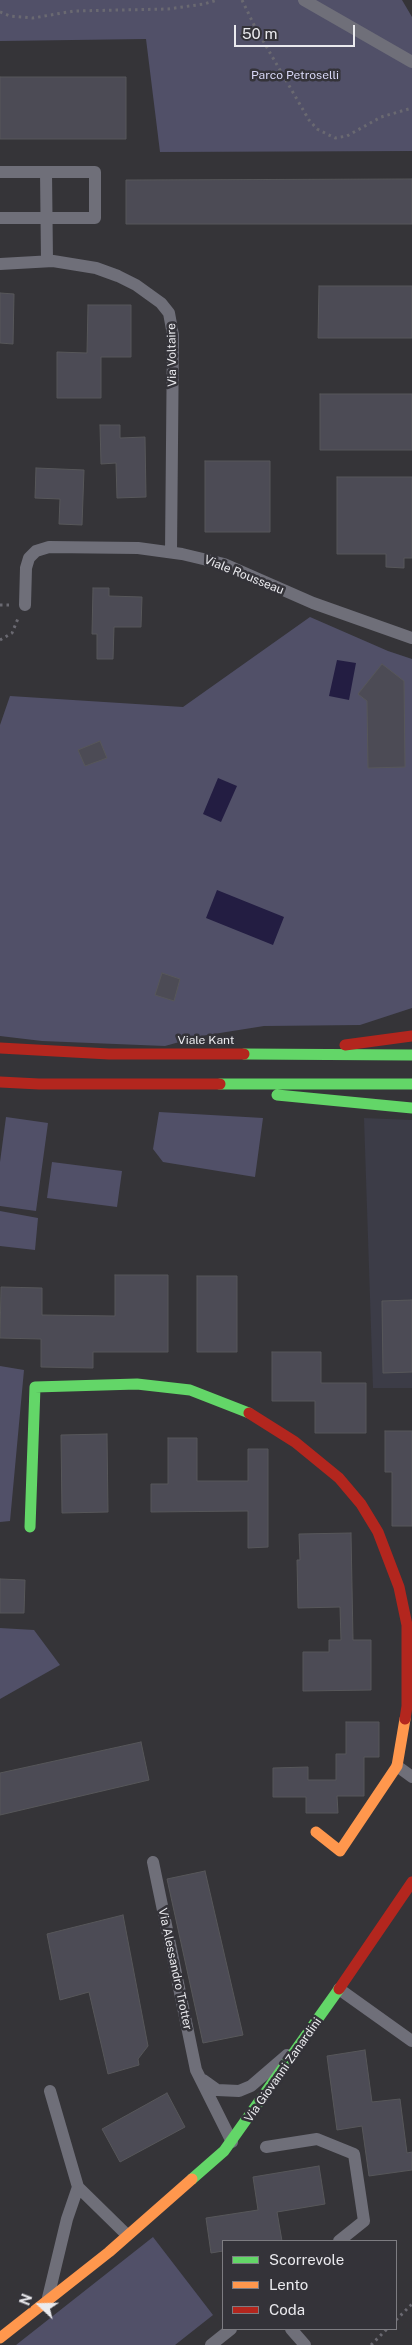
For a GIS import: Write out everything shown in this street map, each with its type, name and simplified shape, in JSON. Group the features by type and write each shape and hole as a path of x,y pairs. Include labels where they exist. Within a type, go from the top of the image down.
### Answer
{"street":[{"path":"304,0 412,62"},
{"path":"0,172 95,172 95,218 0,218"},
{"path":"46,172 48,261"},
{"name":"Via Voltaire","path":"0,264 48,261 86,266 126,279 155,299 170,316 173,335 171,552"},
{"name":"Viale Rousseau","path":"25,605 27,564 32,554 40,549 119,547 171,552 224,564 313,603 412,638"},
{"path":"299,1054 364,1041 412,1036"},
{"name":"Viale Kant","path":"0,1048 109,1054 412,1054"},
{"path":"0,1082 228,1085 412,1084"},
{"path":"228,1085 282,1096 412,1108"},
{"path":"30,1527 34,1387 137,1384 190,1390 215,1398 256,1416 295,1442 340,1478 361,1504 378,1532 400,1587 407,1625 409,1683 397,1766 340,1851 316,1832"},
{"path":"397,1766 412,1777"},
{"name":"Via Alessandro Trotter","path":"153,1862 198,2075 232,2142"},
{"name":"Via Giovanni Zanardini","path":"0,2338 47,2302 127,2235 214,2161 232,2142 306,2038 412,1882"},
{"path":"339,1989 412,2040"},
{"path":"198,2075 217,2090 239,2091 251,2086 306,2038"},
{"path":"50,2090 78,2187 127,2235"},
{"path":"266,2147 317,2139 354,2154 364,2221 340,2240"},
{"path":"47,2302 67,2219 78,2187"},
{"path":"211,2345 230,2330"},
{"path":"292,2330 305,2345"}],"path":[{"path":"0,12 33,18 74,11 168,9 204,4 217,0"},
{"path":"242,0 254,27 309,120 317,129 335,138 347,136 381,117 412,108"},
{"path":"0,640 12,632 25,605"},
{"path":"397,2319 412,2304"},
{"path":"371,2345 386,2330"}],"shaded area":[{"path":"337,660 356,663 349,700 329,696"},
{"path":"218,778 237,786 221,822 203,814"},
{"path":"217,890 284,917 273,945 206,918"},
{"path":"364,1118 412,1120 412,1388 373,1388"}],"green space":[{"name":"Parco Petroselli","path":"0,0 402,0 412,17 412,151 160,152 146,39 0,41"},
{"path":"310,617 388,651 412,659 412,1008 360,1025 264,1026 201,1036 165,1046 42,1041 0,1036 0,725 10,696 183,707"},
{"path":"159,1112 263,1118 255,1177 163,1162 153,1149"},
{"path":"6,1117 48,1123 36,1211 0,1206 0,1162"},
{"path":"52,1162 122,1171 117,1207 47,1198"},
{"path":"0,1211 38,1218 35,1250 0,1246"},
{"path":"0,1366 24,1370 10,1521 0,1522"},
{"path":"0,1628 34,1630 60,1665 0,1699"},
{"path":"153,2237 213,2315 175,2345 16,2345"}],"building":[{"path":"0,77 126,77 126,139 0,139"},
{"path":"412,179 412,224 126,224 126,180"},
{"path":"319,286 412,286 412,338 318,338"},
{"path":"0,293 14,294 13,344 0,343"},
{"path":"88,305 131,305 131,357 101,357 101,398 57,398 57,352 87,353"},
{"path":"320,394 412,394 412,450 320,450"},
{"path":"100,425 120,425 120,438 145,437 146,497 117,498 116,463 101,464"},
{"path":"205,461 270,461 270,532 205,532"},
{"path":"36,468 84,470 82,525 59,524 60,499 35,498"},
{"path":"337,477 412,477 412,558 404,558 404,568 386,567 386,554 337,554"},
{"path":"93,588 109,588 109,596 142,597 141,627 114,627 113,659 97,659 97,634 92,634"},
{"path":"382,664 404,681 405,767 368,768 367,701 358,694"},
{"path":"100,741 107,758 85,766 78,750"},
{"path":"162,973 180,979 174,1001 155,995"},
{"path":"115,1275 168,1275 168,1352 93,1352 93,1368 41,1367 41,1339 0,1338 1,1287 42,1288 42,1315 115,1316"},
{"path":"197,1276 237,1276 237,1352 197,1352"},
{"path":"412,1300 412,1372 383,1373 382,1301"},
{"path":"272,1352 321,1352 321,1383 366,1383 366,1433 315,1433 315,1401 272,1401"},
{"path":"385,1431 412,1431 412,1526 392,1526 392,1472 385,1472"},
{"path":"107,1434 108,1512 62,1513 61,1435"},
{"path":"168,1438 197,1438 197,1481 248,1481 248,1449 268,1449 268,1547 248,1548 248,1511 151,1512 151,1484 168,1484"},
{"path":"351,1533 353,1640 371,1640 371,1690 303,1691 303,1652 329,1652 329,1640 341,1640 340,1607 298,1608 297,1560 300,1560 299,1534"},
{"path":"0,1579 25,1580 24,1613 0,1613"},
{"path":"346,1722 379,1722 379,1757 364,1757 364,1796 337,1796 338,1813 306,1813 306,1797 273,1797 273,1768 308,1767 308,1780 336,1780 336,1754 346,1754"},
{"path":"141,1742 149,1780 0,1815 0,1773"},
{"path":"205,1871 243,2035 203,2043 167,1879"},
{"path":"123,1915 148,2046 138,2059 139,2065 108,2074 89,1992 60,2000 47,1934"},
{"path":"365,2050 372,2102 400,2099 407,2153 412,2152 412,2170 369,2176 362,2126 337,2130 327,2056"},
{"path":"167,2093 185,2127 120,2162 102,2129"},
{"path":"319,2166 325,2204 277,2212 282,2240 222,2240 222,2251 211,2253 206,2218 258,2210 253,2177"}],"traffic: fast":[{"path":"244,1054 412,1055"},
{"path":"220,1084 412,1084"},
{"path":"277,1095 412,1108"},
{"path":"30,1527 35,1387 137,1384 190,1390 249,1413"},
{"path":"192,2179 224,2151 339,1989"}],"traffic: slow":[{"path":"316,1832 340,1851 397,1766 405,1719"},
{"path":"0,2338 109,2252 192,2179"}],"traffic: jam":[{"path":"345,1045 412,1036"},
{"path":"0,1048 109,1054 244,1054"},
{"path":"0,1082 39,1084 220,1084"},
{"path":"249,1413 295,1442 339,1478 361,1504 378,1532 399,1587 407,1625 407,1706 405,1719"},
{"path":"339,1989 412,1882"}]}
